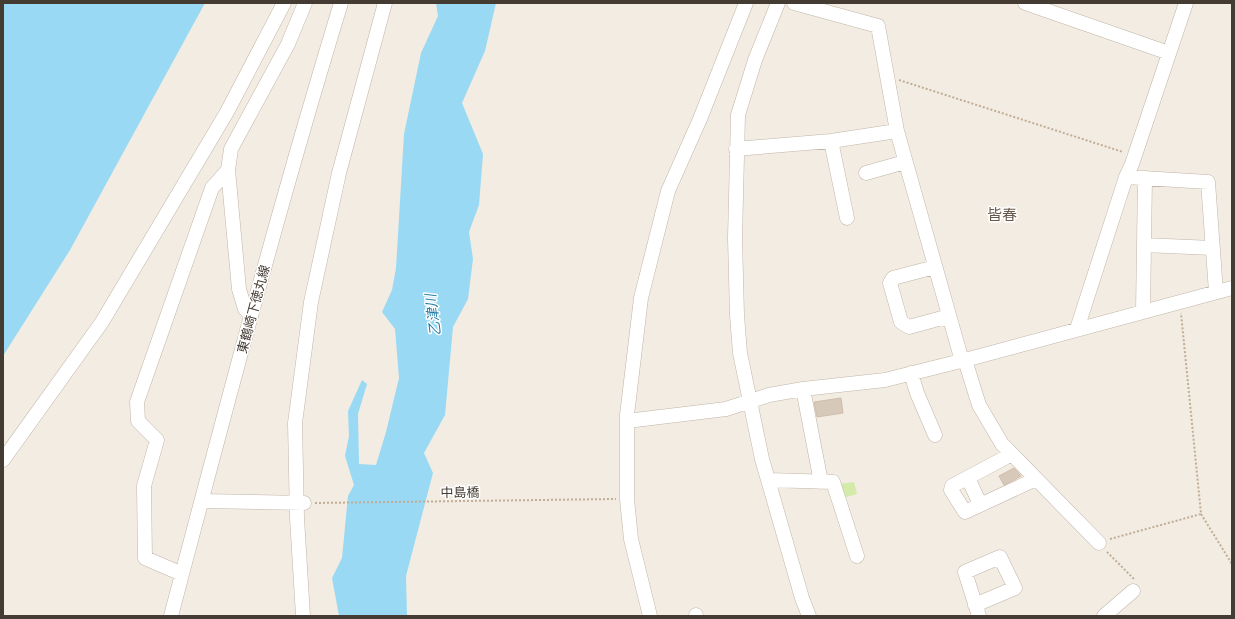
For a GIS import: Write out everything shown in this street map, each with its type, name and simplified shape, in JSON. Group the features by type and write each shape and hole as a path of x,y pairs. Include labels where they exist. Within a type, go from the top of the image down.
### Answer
{"street":[{"path":"3,460 102,322 227,112 284,3"},
{"path":"251,315 245,309 240,289 228,170 231,149 288,44 305,3"},
{"name":"東鶴崎下徳丸線","path":"172,616 251,315 310,102 341,3"},
{"path":"303,616 300,503 295,423 311,302 339,173 385,3"},
{"path":"650,616 622,499 627,421 641,298 668,191 700,119 746,3"},
{"path":"778,3 755,60 738,115 735,238 737,315 740,353 762,459 802,598 809,616"},
{"path":"794,3 878,26 897,131 905,162 950,321 963,361 986,420 1002,444 1099,543"},
{"path":"1077,329 1126,177 1186,3"},
{"path":"1028,4 1169,53"},
{"path":"736,149 830,141 897,131"},
{"path":"830,141 847,218"},
{"path":"866,173 905,162"},
{"path":"182,574 146,558 144,486 157,440 138,421 137,402 212,188 228,170"},
{"path":"1126,177 1208,182 1216,292"},
{"path":"1144,311 1145,178"},
{"path":"1144,245 1213,248"},
{"path":"935,267 893,278 890,283 900,322 909,327 942,318 950,321"},
{"path":"627,421 726,408 769,395 803,389 885,380 963,361 1232,288"},
{"path":"911,373 917,393 935,435"},
{"path":"803,389 821,482"},
{"path":"1012,454 952,486 951,490 965,512 1036,479"},
{"path":"968,478 980,504"},
{"path":"769,480 833,482 857,556"},
{"path":"203,501 300,503"},
{"path":"1104,616 1121,611 1133,591"}],"path":[{"path":"888,77 1134,154"},
{"path":"1180,302 1201,514 1232,564"},
{"name":"中島橋","path":"300,503 622,499"},
{"path":"1133,591 1140,586 1099,543 1201,514"}],"green space":[{"path":"854,482 857,494 842,498 837,484"}],"water":[{"path":"3,3 205,3 70,250 3,356"},
{"name":"乙津川","path":"436,3 496,3 485,51 462,103 483,154 479,205 469,232 473,259 468,299 453,327 445,415 424,453 433,473 406,576 407,616 339,616 332,578 342,558 348,496 354,485 345,456 349,436 348,411 362,380 367,384 358,414 359,464 376,465 386,432 399,378 395,329 382,312 392,290 396,268 404,134 421,53 438,16"}],"building":[{"path":"841,398 843,413 817,417 814,402"},
{"path":"1014,468 1021,476 1004,485 999,476"}],"district":[{"name":"皆春","path":"1002,215"}]}
